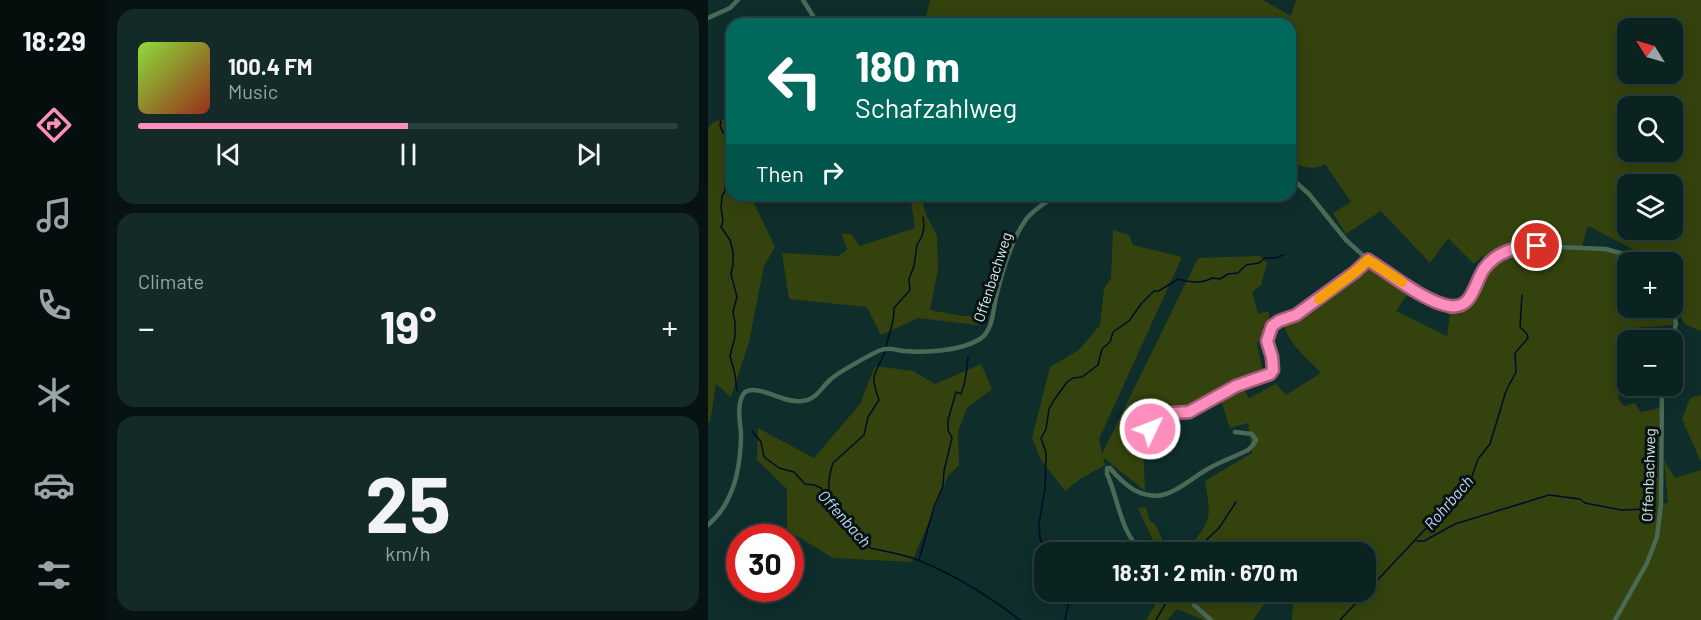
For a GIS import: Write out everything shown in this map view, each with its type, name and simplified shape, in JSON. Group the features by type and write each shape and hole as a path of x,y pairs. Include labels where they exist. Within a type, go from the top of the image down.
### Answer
{"street":[{"path":"708,18 730,8 738,0"},
{"path":"803,0 814,18"},
{"path":"1296,182 1309,194 1346,240 1368,260 1424,295 1452,307 1471,298 1485,268 1498,255 1518,247 1606,249 1617,252"},
{"name":"Offenbachweg","path":"708,525 721,512 736,478 741,439 740,402 743,393 755,389 795,402 809,400 835,376 884,349 935,351 977,341 986,333 991,322 996,294 1021,228 1027,218 1049,201"},
{"path":"1161,441 1150,429 1150,422 1154,416 1166,412 1180,414 1189,412 1240,384 1270,374 1273,370 1272,357 1267,341 1272,326 1296,315 1368,260"},
{"name":"Offenbachweg","path":"1615,620 1647,563 1657,537 1661,504 1662,396"},
{"path":"1133,542 1127,532 1106,469 1110,468 1123,483 1139,492 1155,496 1167,494 1207,470 1248,450 1256,440 1252,434 1235,432"},
{"path":"1193,602 1211,620"}],"green space":[{"path":"930,0 1263,0 1291,16 1296,0 1701,0 1701,331 1684,324 1682,318 1683,252 1639,252 1588,226 1582,246 1520,244 1498,253 1487,261 1482,256 1474,264 1448,238 1430,263 1381,211 1346,234 1333,213 1351,202 1325,164 1308,167 1296,164 1296,18 926,18"},
{"path":"726,119 726,201 753,201 775,247 764,266 749,342 731,397 716,384 710,423 708,422 708,128 713,122"},
{"path":"911,201 922,201 926,215 937,236 938,269 930,310 962,316 985,316 982,323 977,325 918,318 881,335 867,307 789,299 782,253 838,256 847,250 842,234 851,234 860,246 915,228"},
{"path":"1113,230 1129,235 1133,245 1182,257 1099,439 1102,454 1198,258 1260,256 1267,263 1261,285 1252,292 1258,314 1269,311 1269,325 1257,343 1263,373 1238,381 1191,406 1160,408 1142,425 1145,491 1103,457 1105,465 1080,479 1065,491 1041,460 1032,438 1050,367 1079,350 1100,325 1104,289 1111,278"},
{"path":"1530,247 1571,248 1599,250 1617,254 1617,318 1671,318 1674,325 1617,330 1617,396 1624,406 1635,403 1640,412 1660,408 1658,463 1660,504 1668,503 1664,460 1675,478 1701,470 1701,620 1292,620 1293,602 1376,602 1376,542 1193,542 1208,520 1205,481 1252,453 1248,423 1230,428 1219,395 1240,384 1249,398 1276,384 1286,395 1321,373 1293,344 1283,321 1370,263 1411,289 1396,311 1447,336 1450,314 1471,302 1487,271 1504,258"},
{"path":"981,364 992,389 967,408 958,432 959,465 948,476 912,562 833,558 804,540 804,524 787,524 787,489 757,460 758,428 814,458 860,404 875,366 913,371 935,384"},
{"path":"1701,395 1701,462 1682,419 1690,398"},
{"path":"1146,507 1150,521 1155,524 1163,542 1153,542 1138,508"},
{"path":"1157,602 1265,602 1253,620 1204,620 1177,609 1167,620 1146,620"}],"waterway":[{"name":"Offenbach","path":"721,121 722,131 726,136"},
{"name":"Offenbach","path":"726,179 722,196 723,221 721,227 730,240 733,252 731,274 737,297 733,312 735,337 730,356 737,391"},
{"path":"886,347 893,322 894,308 910,290 909,279 914,266 917,245 922,236 923,217"},
{"path":"1042,542 1039,524 1045,489 1046,453 1041,438 1046,429 1049,409 1067,382 1073,378 1082,377 1098,365 1102,349 1110,342 1113,332 1129,321 1154,291 1159,291 1178,279 1195,282 1212,278 1220,279 1228,274 1238,273 1246,265 1259,263 1265,258 1276,258 1283,255"},
{"name":"Rohrbach","path":"1340,620 1471,479 1478,459 1490,444 1506,391 1516,372 1515,353 1528,338 1520,327 1522,295"},
{"path":"829,499 829,481 833,463 864,435 868,417 879,400 874,384 874,374 885,352"},
{"path":"919,560 934,507 943,486 952,438 948,430 948,420 956,392 961,394 963,389 968,357"},
{"name":"Offenbach","path":"752,431 761,442 764,457 779,468 794,472 805,484 821,488 829,501 863,536 870,548 908,557 946,573 972,587 1020,620"},
{"path":"1417,541 1424,541 1455,524 1549,495 1580,499 1585,503 1621,510 1654,509"},
{"path":"1204,542 1219,528 1236,502"},
{"path":"1065,620 1069,602"},
{"path":"1156,620 1166,602"}],"slow traffic":[{"path":"1319,299 1368,260 1402,282"}],"route":[{"path":"1150,429 1150,422 1158,414 1189,412 1224,391 1248,380 1270,374 1273,370 1272,357 1267,341 1268,332 1272,326 1296,315 1368,260 1424,295 1452,307 1471,298 1483,271 1498,255 1518,247 1537,246"}]}
